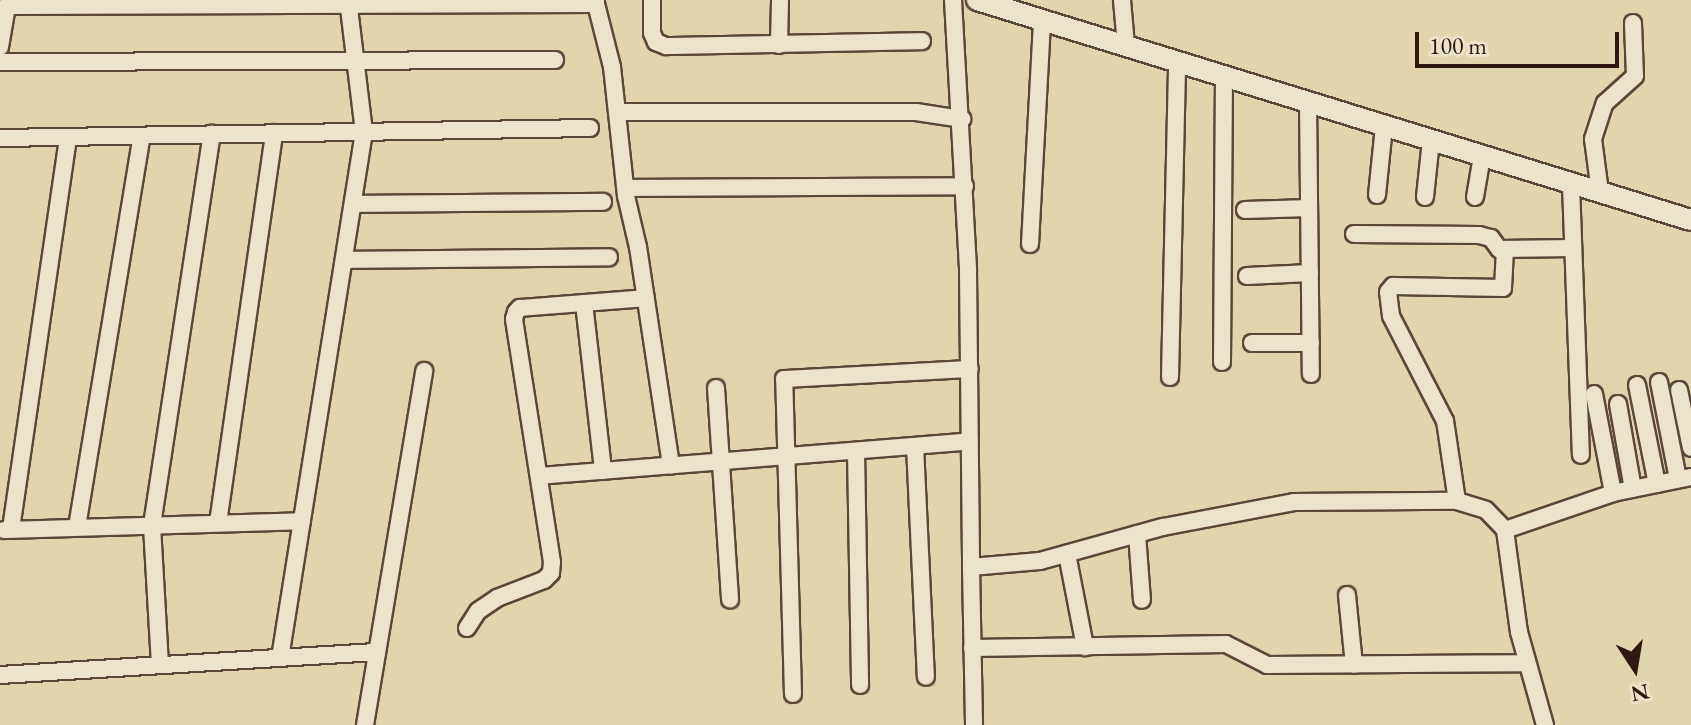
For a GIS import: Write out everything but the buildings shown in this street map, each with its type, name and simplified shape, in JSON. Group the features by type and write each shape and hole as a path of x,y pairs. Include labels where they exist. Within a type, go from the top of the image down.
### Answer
{"street":[{"path":"652,0 652,33 656,42 666,46 922,41"},
{"path":"779,45 780,0"},
{"path":"953,0 965,186 974,725"},
{"path":"977,0 1691,220"},
{"path":"1122,0 1126,46"},
{"path":"280,658 364,132 348,2"},
{"path":"0,47 8,3 596,2 612,67 626,188 671,466"},
{"path":"1030,244 1042,20"},
{"path":"1600,192 1593,139 1605,103 1635,76 1633,23"},
{"path":"0,62 555,60"},
{"path":"1170,377 1177,62"},
{"path":"1222,362 1224,77"},
{"path":"1308,101 1311,374"},
{"path":"617,112 916,112 962,119"},
{"path":"1377,195 1384,126"},
{"path":"0,138 590,128"},
{"path":"218,523 274,133"},
{"path":"160,665 152,525 212,134"},
{"path":"77,527 142,136"},
{"path":"68,137 6,530 302,521"},
{"path":"1425,197 1431,140"},
{"path":"1475,197 1482,156"},
{"path":"1571,185 1581,455"},
{"path":"626,188 965,186"},
{"path":"353,204 603,202"},
{"path":"1245,210 1309,208"},
{"path":"1354,234 1479,235 1491,238 1495,247 1505,250 1573,248"},
{"path":"1457,501 1445,421 1391,316 1388,292 1393,286 1503,288 1505,250"},
{"path":"344,260 609,257"},
{"path":"1247,276 1310,273"},
{"path":"467,628 478,611 497,598 544,580 551,573 514,319 520,308 646,298"},
{"path":"584,303 603,471"},
{"path":"1252,343 1311,343"},
{"path":"793,694 784,379 970,369"},
{"path":"365,725 424,371"},
{"path":"1505,530 1613,493 1685,478 1659,382"},
{"path":"1637,385 1657,484"},
{"path":"716,388 730,600"},
{"path":"1679,390 1691,448"},
{"path":"1594,394 1613,493"},
{"path":"1618,404 1633,489"},
{"path":"539,476 970,441"},
{"path":"915,446 926,677"},
{"path":"856,451 860,685"},
{"path":"971,567 1040,561 1137,534 1294,502 1457,501 1486,510 1505,530 1519,632 1545,725"},
{"path":"1137,534 1142,600"},
{"path":"1067,554 1085,647"},
{"path":"1347,595 1354,665"},
{"path":"972,648 1226,644 1267,665 1527,663"},
{"path":"0,675 377,652"}]}
